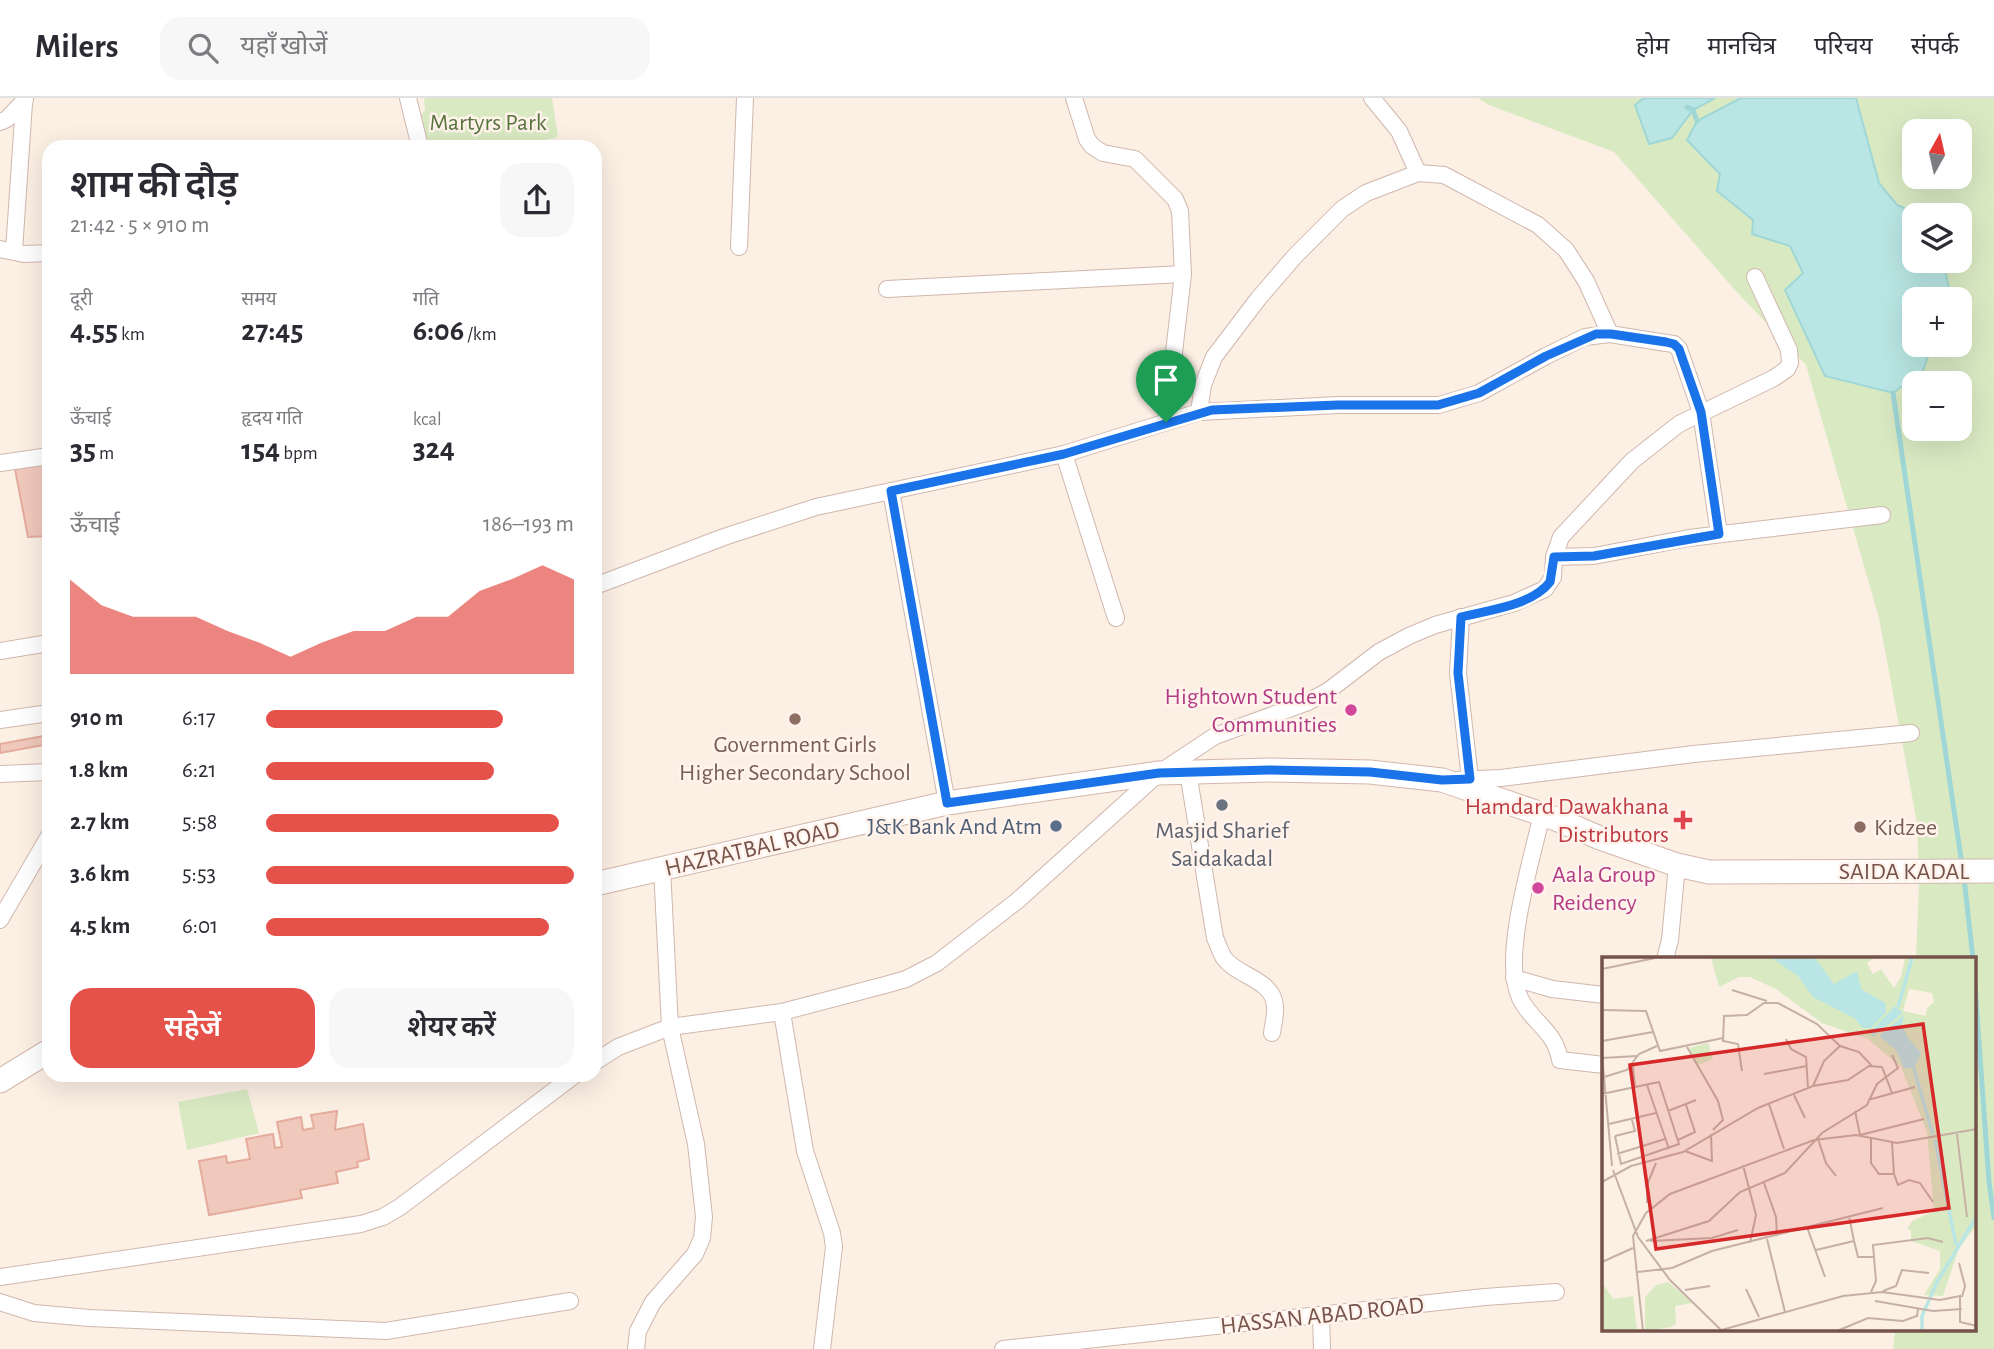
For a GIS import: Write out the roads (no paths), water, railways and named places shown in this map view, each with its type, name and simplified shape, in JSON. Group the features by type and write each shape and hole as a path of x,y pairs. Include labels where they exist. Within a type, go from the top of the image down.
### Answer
{"main road":[{"name":"HAZRATBAL ROAD","path":"602,882 947,803 1159,773 1269,770 1370,772 1442,780 1677,865 1709,872 1813,872"},
{"name":"SAIDA KADAL","path":"1813,872 1994,870"},
{"path":"0,1081 42,1055"}],"street":[{"path":"408,98 418,140"},
{"path":"739,247 745,98"},
{"path":"1074,98 1087,139 1092,146 1103,153 1135,159 1175,200 1180,211 1183,274 1166,422"},
{"path":"1372,98 1399,131 1418,173"},
{"path":"0,122 25,100"},
{"path":"25,100 7,250 24,254 42,253"},
{"path":"1199,412 1203,385 1214,357 1295,256 1342,209 1366,193 1418,173 1444,175 1538,225 1566,250 1586,281 1611,334"},
{"path":"887,289 1183,274"},
{"path":"602,1057 618,1047 670,1027 782,1012 906,979 937,963 1017,901 1159,773 1215,736 1308,702 1328,691 1379,652 1426,629 1536,595 1550,582 1561,537 1632,461 1679,424 1774,378 1787,369 1790,363 1789,350 1755,277"},
{"path":"602,583 724,537 816,507 1064,454 1199,412 1338,405 1438,405 1479,393 1585,337 1611,334 1666,342 1679,349 1701,412 1719,534"},
{"path":"1064,454 1116,618"},
{"path":"0,463 42,457"},
{"path":"891,491 947,803"},
{"path":"1554,557 1594,556 1719,534 1882,515"},
{"path":"1461,617 1459,683 1470,779"},
{"path":"0,651 42,644"},
{"path":"0,719 42,714"},
{"path":"1442,780 1501,778 1694,754 1911,733"},
{"path":"0,774 42,772"},
{"path":"1188,772 1215,938 1225,960 1238,971 1261,983 1273,997 1276,1007 1272,1033"},
{"path":"1542,814 1516,931 1514,978 1520,999 1552,1037 1558,1047 1560,1060 1602,1065"},
{"path":"0,920 42,848"},
{"path":"1666,957 1670,940 1677,865"},
{"path":"635,1349 638,1331 653,1302 695,1254 702,1238 703,1207 696,1144 670,1027 662,868"},
{"path":"1514,978 1552,989 1602,995"},
{"path":"782,1012 804,1151 832,1233 834,1247 822,1349"},
{"path":"0,1277 361,1224 383,1217 436,1182 566,1082"},
{"name":"HASSAN ABAD ROAD","path":"1003,1349 1556,1292"},
{"path":"0,1303 34,1313 89,1318 386,1331 570,1301"},
{"path":"1321,1315 1322,1349"}],"water":[{"path":"1644,98 1715,98 1693,110 1672,138 1649,144 1635,105"},
{"path":"1741,98 1856,98 1879,183 1897,205 1902,207 1902,273 1946,273 1949,287 1902,287 1902,357 1928,357 1923,371 1902,371 1902,386 1893,393 1825,376 1785,290 1803,273 1790,246 1752,234 1753,220 1717,191 1720,174 1687,140 1697,121"}],"waterway":[{"path":"1687,107 1693,110 1697,121"},
{"path":"1893,393 1962,865"},
{"path":"1964,878 1973,957"},
{"path":"1976,1000 1994,1218"}],"place":[{"name":"Hightown Student Communities","path":"1351,710"},
{"name":"Government Girls Higher Secondary School","path":"795,719"},
{"name":"Masjid Sharief Saidakadal","path":"1222,805"},
{"name":"Hamdard Dawakhana Distributors","path":"1683,820"},
{"name":"J&K Bank And Atm","path":"1056,826"},
{"name":"Kidzee","path":"1860,827"},
{"name":"Aala Group Reidency","path":"1538,888"}],"park label":[{"name":"Martyrs Park","path":"488,122"}]}
